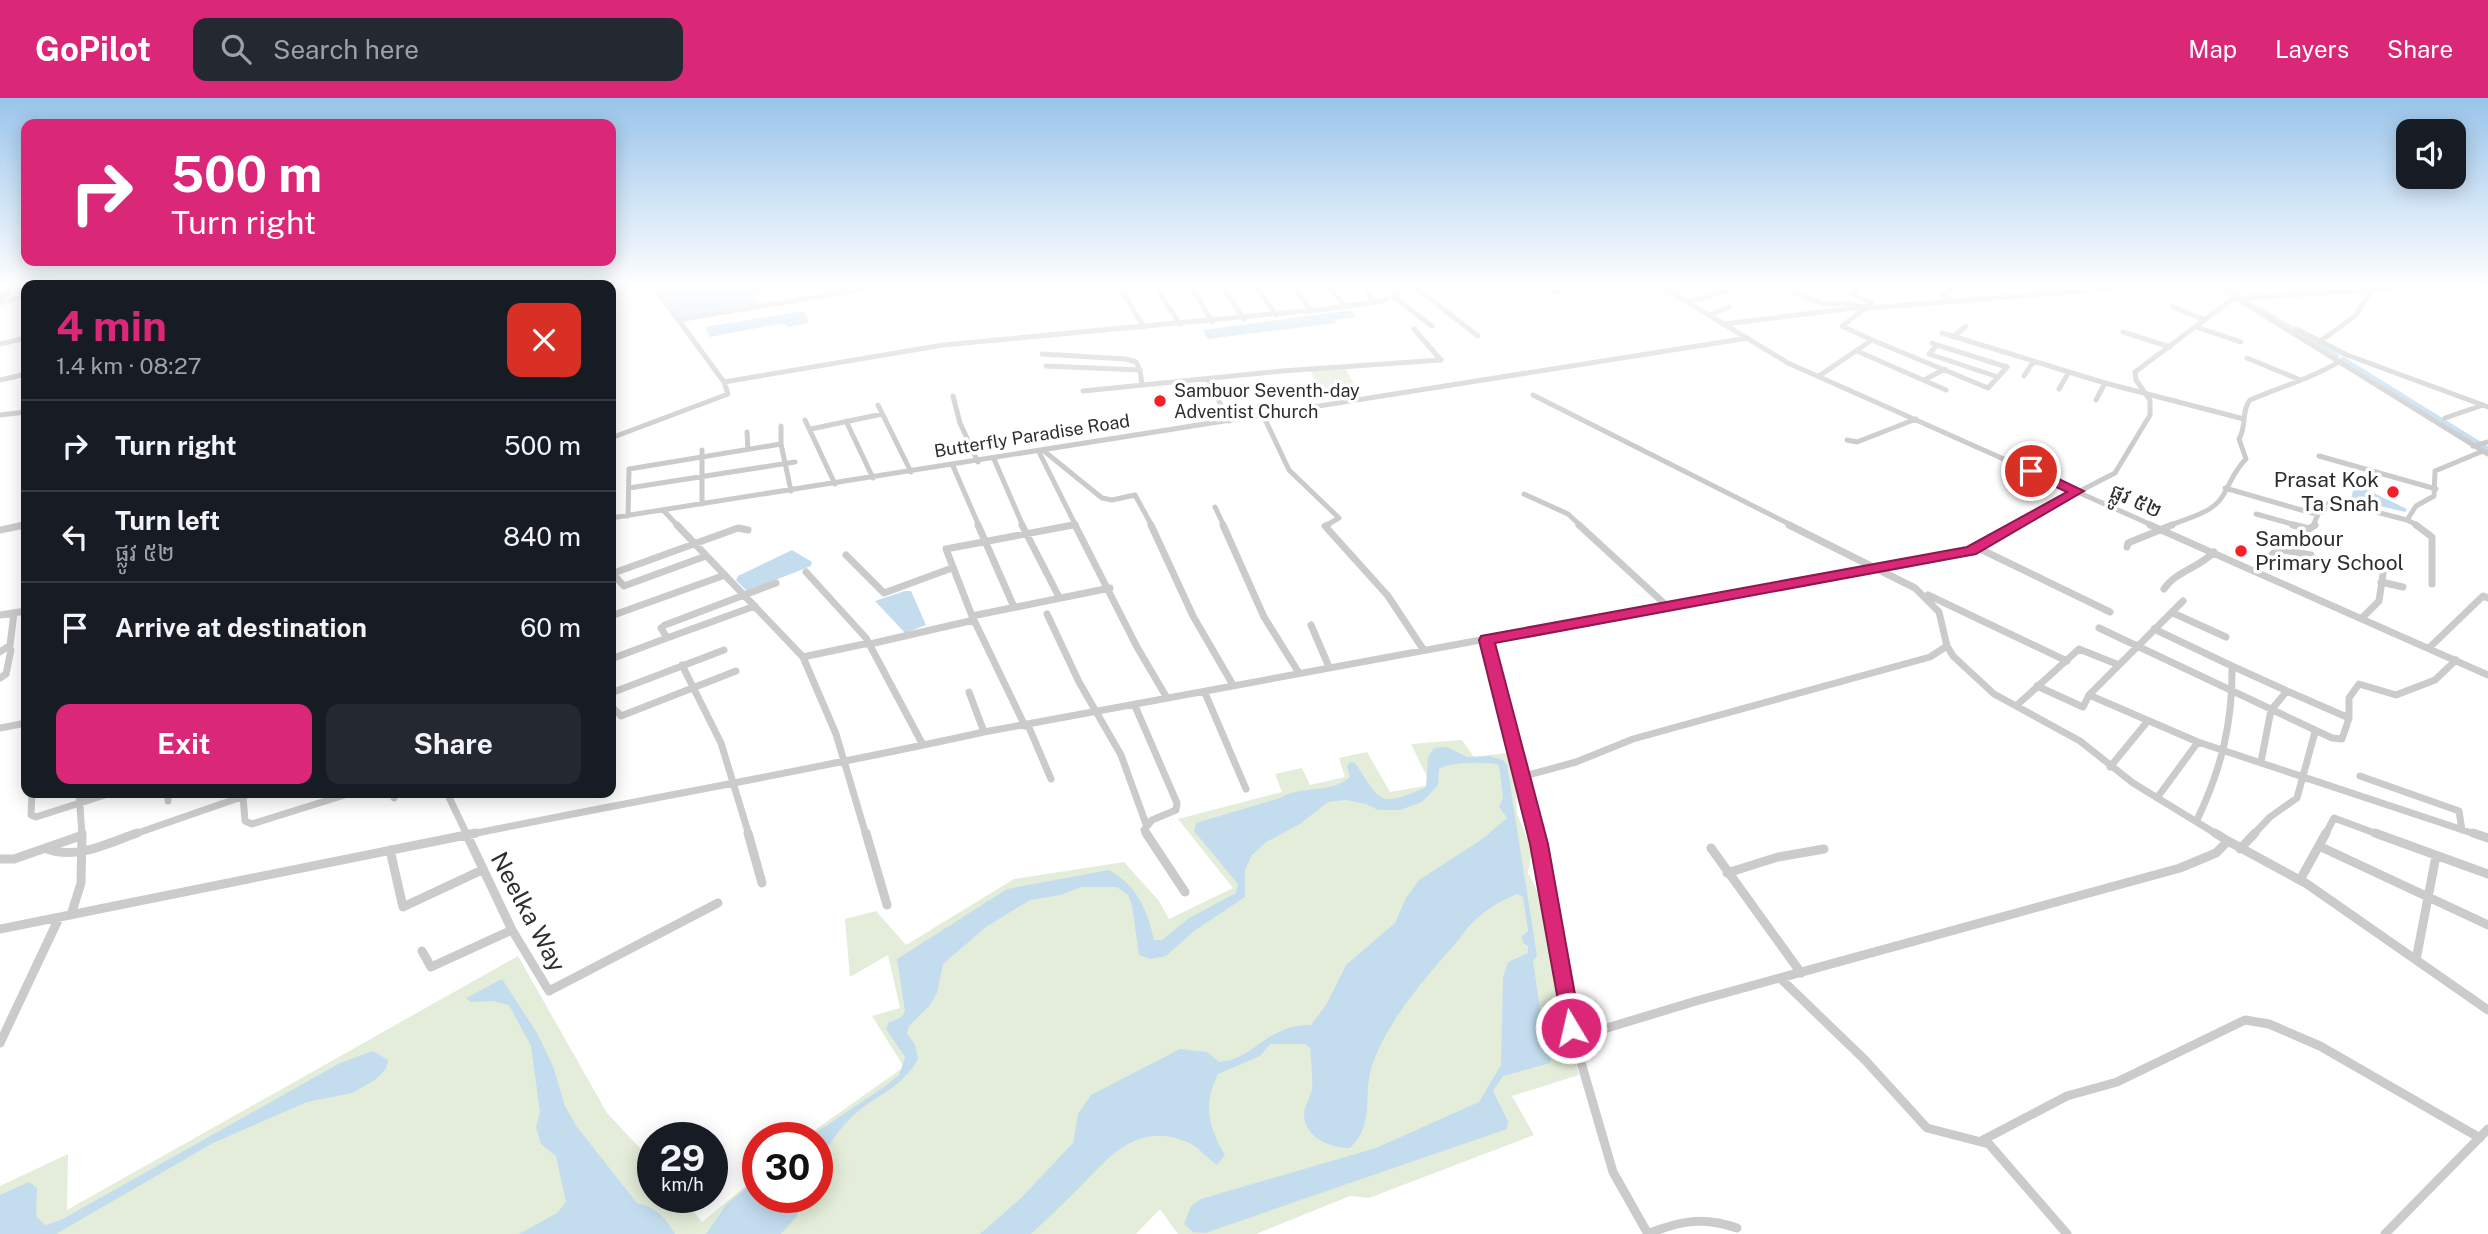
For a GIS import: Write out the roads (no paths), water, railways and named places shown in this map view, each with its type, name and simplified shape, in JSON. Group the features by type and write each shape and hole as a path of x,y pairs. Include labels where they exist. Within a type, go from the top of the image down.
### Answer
{"street":[{"path":"616,436 728,394 724,382 694,341"},
{"path":"724,382 943,345 988,341"},
{"path":"1083,391 1282,370 1441,360 1424,341"},
{"name":"Butterfly Paradise Road","path":"616,518 1729,341"},
{"name":"ផ្លូវ ៥២","path":"1753,341 1788,363 2488,676"},
{"path":"1819,376 1871,341"},
{"path":"1874,341 1988,388 1998,377 2007,367 1935,344 1929,354 1998,377"},
{"path":"1965,341 2105,383 2244,419"},
{"path":"2152,341 2170,347"},
{"path":"0,929 733,781 843,763 984,732 1978,548 2077,491 2089,488 2115,473 2150,415 2148,395 2136,380 2135,372 2178,341"},
{"path":"2313,341 2485,453"},
{"path":"2318,344 2322,341"},
{"path":"2318,344 2485,406"},
{"path":"1857,351 1946,390"},
{"path":"1042,354 1126,359 1136,362 1142,385"},
{"path":"2127,547 2128,543 2208,509 2219,501 2232,473 2246,459 2239,439 2245,429 2245,406 2250,400 2299,379 2318,375 2347,355"},
{"path":"2247,358 2299,379"},
{"path":"2024,376 2033,362"},
{"path":"1924,380 1956,363"},
{"path":"1046,366 1140,370"},
{"path":"2059,389 2068,372"},
{"path":"0,380 21,374"},
{"path":"1208,379 1230,421"},
{"path":"2096,400 2105,383"},
{"path":"1533,395 1915,588 2067,661"},
{"path":"953,396 960,424 978,461"},
{"path":"878,405 911,472"},
{"path":"2445,418 2485,406"},
{"path":"0,415 21,413"},
{"path":"811,429 882,414"},
{"path":"1263,415 1289,470 1339,518 1325,526 1388,596 1423,649"},
{"path":"1847,440 1857,442 1916,419"},
{"path":"805,420 835,484"},
{"path":"846,422 873,478"},
{"path":"781,426 784,464 791,491"},
{"path":"747,432 748,449"},
{"path":"2473,446 2487,443"},
{"path":"628,516 629,469 702,453 781,444"},
{"path":"1042,451 1141,653 1167,698"},
{"path":"1042,451 1102,498 1112,500 1135,495 1169,558 1193,615 1233,685"},
{"path":"702,453 702,504"},
{"path":"2407,520 2416,506 2434,496 2435,471 2485,453"},
{"path":"2319,457 2436,489"},
{"path":"994,459 1026,533 1059,597"},
{"path":"629,488 795,462"},
{"path":"953,466 1014,607"},
{"path":"2225,488 2318,514 2323,512 2330,500 2407,520 2428,531 2432,537 2432,584"},
{"path":"1524,494 1568,514 1667,606"},
{"path":"1215,507 1264,617 1299,673"},
{"path":"663,510 803,657 836,734 887,905"},
{"path":"2256,514 2309,529 2316,524 2318,514"},
{"path":"1051,779 973,618 946,550 1076,523"},
{"path":"0,530 21,525"},
{"path":"616,573 695,546 738,528 748,530"},
{"path":"1978,548 2110,612"},
{"path":"2255,570 2278,549 2311,555"},
{"path":"2164,589 2173,577 2200,565 2214,552"},
{"path":"846,555 884,593 952,568"},
{"path":"616,580 624,586 706,556"},
{"path":"806,572 870,644 923,745"},
{"path":"616,614 725,575"},
{"path":"2362,618 2379,601 2382,578 2403,587"},
{"path":"667,638 662,628 665,625 776,583"},
{"path":"803,657 870,644 1014,607 1110,588"},
{"path":"1915,588 1934,604 1943,617 1947,646 1978,681 2016,706 2080,741 2110,767 2157,798 2197,820 2240,849 2300,880 2488,1010"},
{"path":"2429,648 2483,596 2488,598"},
{"path":"2038,686 2078,707 2083,707 2089,695 2183,601"},
{"path":"616,657 755,607"},
{"path":"0,615 21,612"},
{"path":"0,678 6,674 8,667 11,650 4,650 14,613"},
{"path":"2173,613 2226,637"},
{"path":"1047,614 1095,712 1121,755 1146,824 1144,830 1185,892"},
{"path":"1311,625 1329,667"},
{"path":"2099,628 2315,732 2342,739 2349,718 2349,698 2359,684 2396,695 2435,680 2456,660"},
{"path":"2154,629 2349,718"},
{"path":"1487,640 1524,776 1574,1038 1613,1172 1648,1234 1693,1217 1707,1218 1737,1228"},
{"path":"1524,776 1576,762 1633,739 1930,657 1947,646"},
{"path":"616,692 724,649"},
{"path":"2016,706 2081,649 2119,665"},
{"path":"682,665 697,687 733,781 762,883"},
{"path":"2197,820 2214,786 2225,750 2233,714 2232,666"},
{"path":"616,711 621,716 736,671"},
{"path":"2261,762 2271,710 2287,691"},
{"path":"969,692 984,732"},
{"path":"1205,693 1221,736 1246,789"},
{"path":"2089,695 2198,742 2488,838"},
{"path":"1135,706 1177,803 1176,810 1146,824"},
{"path":"2110,767 2147,722"},
{"path":"0,728 21,724"},
{"path":"2240,849 2270,817 2297,798 2315,732"},
{"path":"2157,798 2198,742"},
{"path":"2360,776 2459,811 2462,830"},
{"path":"32,798 33,817 96,798"},
{"path":"71,915 80,883 82,852 80,798"},
{"path":"45,848 54,852 82,852 237,798"},
{"path":"243,798 245,821 251,824 335,798"},
{"name":"Neelka Way","path":"449,798 512,930 546,989 554,991 718,903"},
{"path":"2300,880 2334,818 2488,874"},
{"path":"0,859 14,859 80,836"},
{"path":"1574,1038 1780,978 2180,868 2216,853 2228,841"},
{"path":"2319,846 2488,925"},
{"path":"1712,848 1727,873 1801,973"},
{"path":"1727,873 1778,857 1824,849"},
{"path":"390,850 403,907 482,870"},
{"path":"2416,960 2436,856"},
{"path":"0,1043 58,918"},
{"path":"422,951 431,967 512,930"},
{"path":"1780,978 1822,1021 1866,1060 1927,1128 1983,1140 1999,1153 2065,1233"},
{"path":"1983,1140 2067,1096 2117,1082 2245,1020 2269,1024 2320,1046 2480,1138"},
{"path":"2385,1234 2488,1129"}],"water":[{"path":"2354,487 2361,487 2407,509 2405,512 2351,499"},
{"path":"792,550 812,562 811,566 747,591 736,580 738,576"},
{"path":"911,591 926,625 905,633 875,601"},
{"path":"1447,747 1467,757 1489,756 1503,760 1507,765 1537,956 1533,961 1545,1043 1552,1056 1550,1063 1503,1076 1493,1091 1508,1121 1507,1129 1205,1233 1193,1232 1184,1224 1191,1206 1201,1199 1376,1148 1479,1102 1501,1065 1503,978 1508,962 1528,953 1528,946 1523,943 1522,936 1528,931 1523,897 1517,894 1493,906 1472,923 1398,1015 1373,1063 1366,1118 1358,1138 1350,1148 1328,1144 1314,1136 1306,1123 1304,1112 1312,1088 1310,1048 1306,1044 1270,1044 1260,1056 1218,1074 1213,1085 1209,1106 1211,1125 1225,1155 1217,1165 1187,1142 1153,1136 1139,1139 1113,1154 1031,1234 980,1234 1021,1198 1073,1143 1078,1114 1091,1095 1180,1049 1207,1052 1219,1062 1231,1060 1283,1030 1311,1025 1326,1005 1346,965 1395,923 1406,898 1419,880 1481,840 1507,818 1499,807 1503,798 1499,765 1468,763 1439,769 1438,785 1422,802 1400,810 1378,810 1366,804 1346,800 1328,802 1300,824 1266,842 1252,855 1245,870 1245,897 1194,931 1166,956 1150,959 1139,955 1132,905 1128,895 1117,887 1081,887 1061,895 1030,900 986,927 943,964 937,993 930,1005 909,1026 907,1033 915,1045 918,1059 913,1067 897,1084 860,1109 833,1139 832,1122 899,1075 905,1057 886,1029 888,1023 902,1017 905,1011 897,959 1007,889 1109,870 1134,891 1144,908 1154,940 1162,940 1189,918 1236,893 1238,884 1194,831 1196,823 1288,794 1334,786 1350,777 1347,766 1350,762 1355,763 1370,786 1382,798 1398,798 1426,787 1428,757 1434,748"},
{"path":"502,979 537,1033 553,1066 565,1106 577,1127 637,1203 637,1213 658,1213 675,1234 519,1234 557,1213 566,1202 556,1156 541,1144 536,1127 540,1112 531,1046 509,1005 493,1001 471,1002 466,998"},
{"path":"373,1051 388,1060 386,1069 375,1080 352,1093 307,1102 213,1143 56,1234 0,1234 0,1195 29,1182 37,1188 36,1216 45,1225 61,1220 340,1063"},
{"path":"742,1192 742,1213 798,1213 781,1234 706,1234 721,1213 728,1213 728,1203"}],"waterway":[{"path":"2320,346 2337,356"},
{"path":"2343,359 2488,449"}],"place":[{"name":"Sambuor Seventh-day Adventist Church","path":"1160,401"},
{"name":"Prasat Kok Ta Snah","path":"2393,492"},
{"name":"Sambour Primary School","path":"2241,551"}]}
